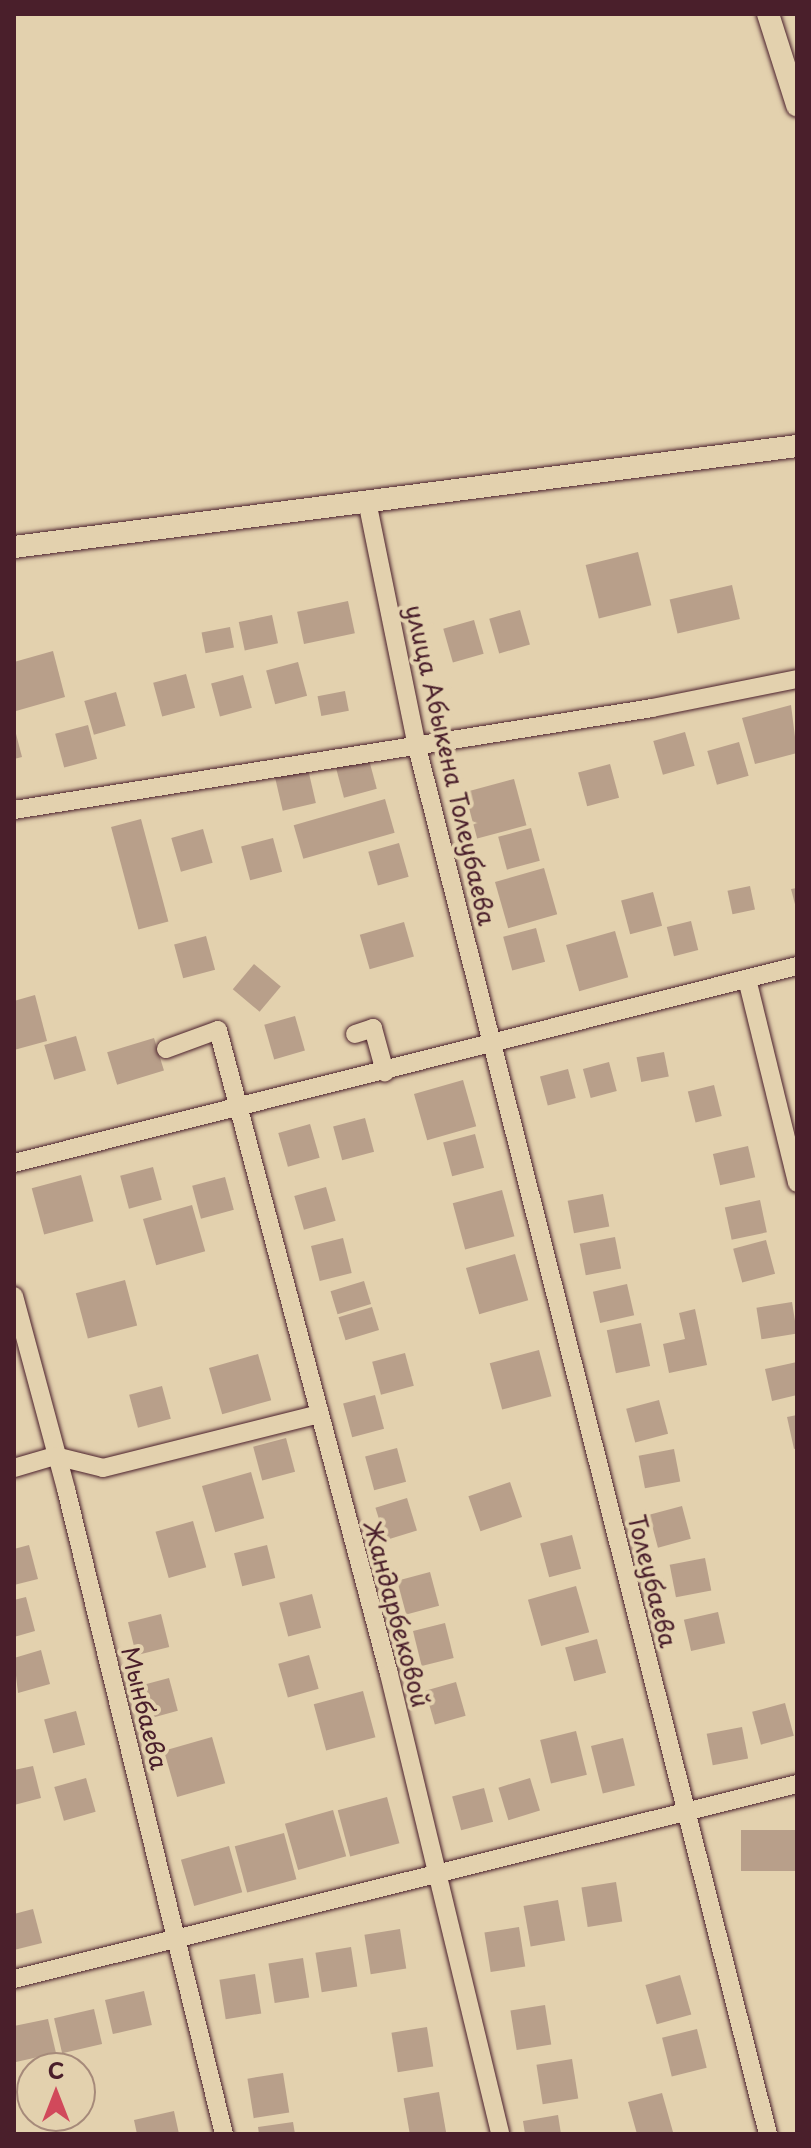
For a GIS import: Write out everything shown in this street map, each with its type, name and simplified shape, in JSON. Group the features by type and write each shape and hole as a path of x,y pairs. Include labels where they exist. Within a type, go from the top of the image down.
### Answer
{"main road":[{"path":"768,14 797,105"},
{"path":"746,451 797,428"},
{"path":"14,547 797,446"}],"street":[{"name":"улица Абыкена Толеубаева","path":"367,501 417,747 495,1039"},
{"path":"14,810 417,747 797,679"},
{"path":"14,1163 385,1072 495,1039 797,966"},
{"path":"747,979 797,1183"},
{"path":"355,1034 373,1028 385,1072"},
{"name":"Жандарбековой","path":"166,1049 218,1030 319,1414 500,2134"},
{"name":"Толеубаева","path":"495,1039 768,2134"},
{"name":"Мынбаева","path":"14,1296 224,2134"},
{"path":"14,1468 55,1456 103,1468 319,1414"},
{"path":"14,1979 797,1784"}],"building":[{"path":"638,552 651,605 599,618 586,565"},
{"path":"732,585 740,619 678,633 670,599"},
{"path":"348,601 355,633 304,644 297,612"},
{"path":"520,610 530,645 499,653 489,619"},
{"path":"272,615 278,643 245,650 239,622"},
{"path":"474,620 484,654 453,662 443,629"},
{"path":"230,627 234,648 206,653 202,633"},
{"path":"53,651 65,697 16,711 14,662"},
{"path":"298,662 307,696 275,704 266,671"},
{"path":"186,674 195,708 162,717 153,683"},
{"path":"243,675 252,708 220,716 211,684"},
{"path":"345,691 349,711 321,716 318,696"},
{"path":"116,692 126,726 94,735 84,701"},
{"path":"791,705 797,753 755,764 742,718"},
{"path":"88,725 97,759 64,768 55,734"},
{"path":"14,731 22,757 14,759"},
{"path":"685,732 695,766 663,775 653,741"},
{"path":"739,742 749,776 717,785 707,751"},
{"path":"368,756 377,789 344,798 335,765"},
{"path":"610,764 619,798 587,806 578,773"},
{"path":"308,769 316,803 283,811 275,777"},
{"path":"514,779 526,825 477,839 465,792"},
{"path":"385,799 395,833 303,859 294,825"},
{"path":"141,819 168,921 138,929 111,827"},
{"path":"531,828 540,861 507,870 498,837"},
{"path":"203,829 213,863 181,872 171,838"},
{"path":"273,838 282,872 250,880 241,847"},
{"path":"399,843 409,877 378,885 368,852"},
{"path":"544,868 557,914 508,928 495,882"},
{"path":"750,886 755,909 732,914 728,891"},
{"path":"797,888 797,908 796,908 791,889"},
{"path":"653,892 662,926 630,934 621,901"},
{"path":"691,921 698,950 674,956 667,927"},
{"path":"404,922 414,957 370,969 360,935"},
{"path":"536,928 545,962 512,971 503,937"},
{"path":"615,931 628,977 579,991 566,945"},
{"path":"206,936 215,970 183,978 174,945"},
{"path":"254,964 281,986 260,1012 233,989"},
{"path":"35,995 47,1041 14,1050 14,1001"},
{"path":"295,1016 305,1051 274,1059 264,1025"},
{"path":"76,1036 86,1071 54,1080 44,1045"},
{"path":"154,1038 164,1071 117,1085 107,1052"},
{"path":"664,1052 669,1077 641,1082 637,1057"},
{"path":"609,1062 617,1091 591,1098 583,1069"},
{"path":"568,1069 576,1098 548,1105 540,1077"},
{"path":"463,1080 476,1126 427,1140 414,1094"},
{"path":"714,1085 722,1116 696,1123 688,1092"},
{"path":"365,1118 374,1152 342,1160 333,1127"},
{"path":"310,1124 320,1158 288,1167 278,1133"},
{"path":"475,1134 484,1168 452,1176 443,1143"},
{"path":"748,1146 755,1177 720,1185 713,1154"},
{"path":"153,1167 162,1200 129,1209 120,1176"},
{"path":"81,1175 93,1221 44,1235 32,1188"},
{"path":"225,1177 234,1210 201,1219 192,1186"},
{"path":"326,1187 336,1221 304,1230 294,1196"},
{"path":"502,1190 514,1236 465,1250 453,1203"},
{"path":"603,1194 609,1226 574,1233 568,1201"},
{"path":"760,1200 767,1232 732,1240 725,1207"},
{"path":"192,1205 205,1251 156,1265 143,1219"},
{"path":"615,1237 621,1268 586,1275 580,1244"},
{"path":"343,1238 352,1273 320,1281 311,1246"},
{"path":"766,1240 775,1274 742,1283 733,1249"},
{"path":"515,1254 528,1300 479,1314 466,1268"},
{"path":"125,1280 137,1325 88,1339 76,1293"},
{"path":"364,1281 371,1304 338,1314 331,1291"},
{"path":"627,1284 634,1315 600,1323 593,1292"},
{"path":"792,1302 797,1334 761,1339 756,1308"},
{"path":"372,1307 379,1330 346,1340 339,1317"},
{"path":"695,1309 707,1365 669,1373 663,1344 685,1339 679,1313"},
{"path":"641,1323 650,1366 616,1373 607,1330"},
{"path":"539,1350 551,1396 502,1410 490,1363"},
{"path":"405,1353 414,1386 381,1395 372,1362"},
{"path":"258,1354 271,1400 222,1414 209,1368"},
{"path":"797,1362 797,1395 772,1401 765,1369"},
{"path":"162,1386 171,1419 138,1428 129,1395"},
{"path":"375,1395 384,1429 352,1437 343,1404"},
{"path":"659,1400 668,1434 635,1443 626,1409"},
{"path":"797,1415 797,1448 794,1449 787,1417"},
{"path":"286,1438 295,1472 262,1481 253,1447"},
{"path":"397,1448 406,1482 374,1490 365,1457"},
{"path":"674,1449 680,1481 645,1488 639,1456"},
{"path":"251,1472 264,1518 215,1532 202,1486"},
{"path":"510,1482 522,1517 480,1531 468,1496"},
{"path":"407,1498 417,1531 385,1540 375,1508"},
{"path":"682,1506 691,1539 658,1548 649,1515"},
{"path":"193,1521 206,1567 169,1578 156,1532"},
{"path":"572,1535 581,1569 549,1577 540,1544"},
{"path":"29,1545 38,1579 14,1585 14,1549"},
{"path":"267,1545 275,1578 242,1586 234,1553"},
{"path":"705,1558 711,1590 676,1597 670,1565"},
{"path":"430,1572 439,1606 406,1615 397,1581"},
{"path":"576,1586 589,1632 541,1646 528,1600"},
{"path":"312,1594 321,1628 288,1637 279,1603"},
{"path":"26,1597 35,1631 14,1637 14,1600"},
{"path":"718,1612 725,1643 691,1651 684,1620"},
{"path":"161,1614 169,1647 136,1655 128,1622"},
{"path":"445,1623 454,1658 422,1666 413,1631"},
{"path":"597,1639 606,1673 574,1681 565,1648"},
{"path":"41,1650 50,1684 18,1693 14,1658"},
{"path":"309,1655 319,1689 288,1697 278,1664"},
{"path":"169,1678 178,1711 146,1719 137,1687"},
{"path":"456,1682 466,1716 435,1724 425,1691"},
{"path":"363,1691 375,1737 326,1751 314,1704"},
{"path":"785,1703 794,1736 761,1745 752,1712"},
{"path":"76,1711 85,1745 53,1753 44,1720"},
{"path":"742,1727 748,1758 713,1765 707,1734"},
{"path":"576,1731 587,1775 551,1784 540,1740"},
{"path":"212,1737 225,1783 177,1797 164,1751"},
{"path":"623,1738 635,1786 603,1794 591,1746"},
{"path":"33,1766 41,1798 14,1805 14,1770"},
{"path":"86,1778 96,1812 64,1821 54,1787"},
{"path":"530,1778 540,1811 508,1820 498,1788"},
{"path":"484,1788 493,1822 461,1830 452,1797"},
{"path":"387,1797 399,1843 350,1857 338,1810"},
{"path":"333,1810 346,1856 298,1870 285,1824"},
{"path":"741,1830 797,1830 797,1871 741,1871"},
{"path":"284,1833 296,1879 247,1893 235,1846"},
{"path":"229,1846 242,1892 194,1906 181,1860"},
{"path":"616,1882 622,1922 588,1927 581,1887"},
{"path":"558,1900 565,1940 531,1946 524,1906"},
{"path":"33,1909 42,1943 14,1950 14,1914"},
{"path":"519,1927 525,1967 491,1972 484,1932"},
{"path":"400,1929 406,1969 371,1974 364,1935"},
{"path":"351,1947 357,1987 322,1992 315,1953"},
{"path":"303,1958 309,1998 275,2003 268,1963"},
{"path":"255,1974 261,2014 226,2019 219,1980"},
{"path":"680,1975 691,2014 657,2024 645,1985"},
{"path":"144,1991 152,2025 113,2034 105,2000"},
{"path":"545,2005 551,2045 517,2050 510,2010"},
{"path":"94,2009 102,2044 62,2052 54,2018"},
{"path":"48,2019 56,2052 16,2052 16,2062 14,2026"},
{"path":"427,2027 433,2067 398,2072 391,2033"},
{"path":"697,2029 707,2068 672,2077 662,2038"},
{"path":"572,2059 578,2099 543,2104 536,2065"},
{"path":"283,2073 289,2113 254,2118 247,2079"},
{"path":"439,2092 446,2132 410,2134 404,2098"},
{"path":"662,2093 673,2132 637,2134 628,2102"},
{"path":"174,2111 179,2134 137,2134 134,2120"},
{"path":"558,2115 561,2134 525,2134 523,2121"},
{"path":"293,2122 295,2134 259,2134 258,2127"}]}
